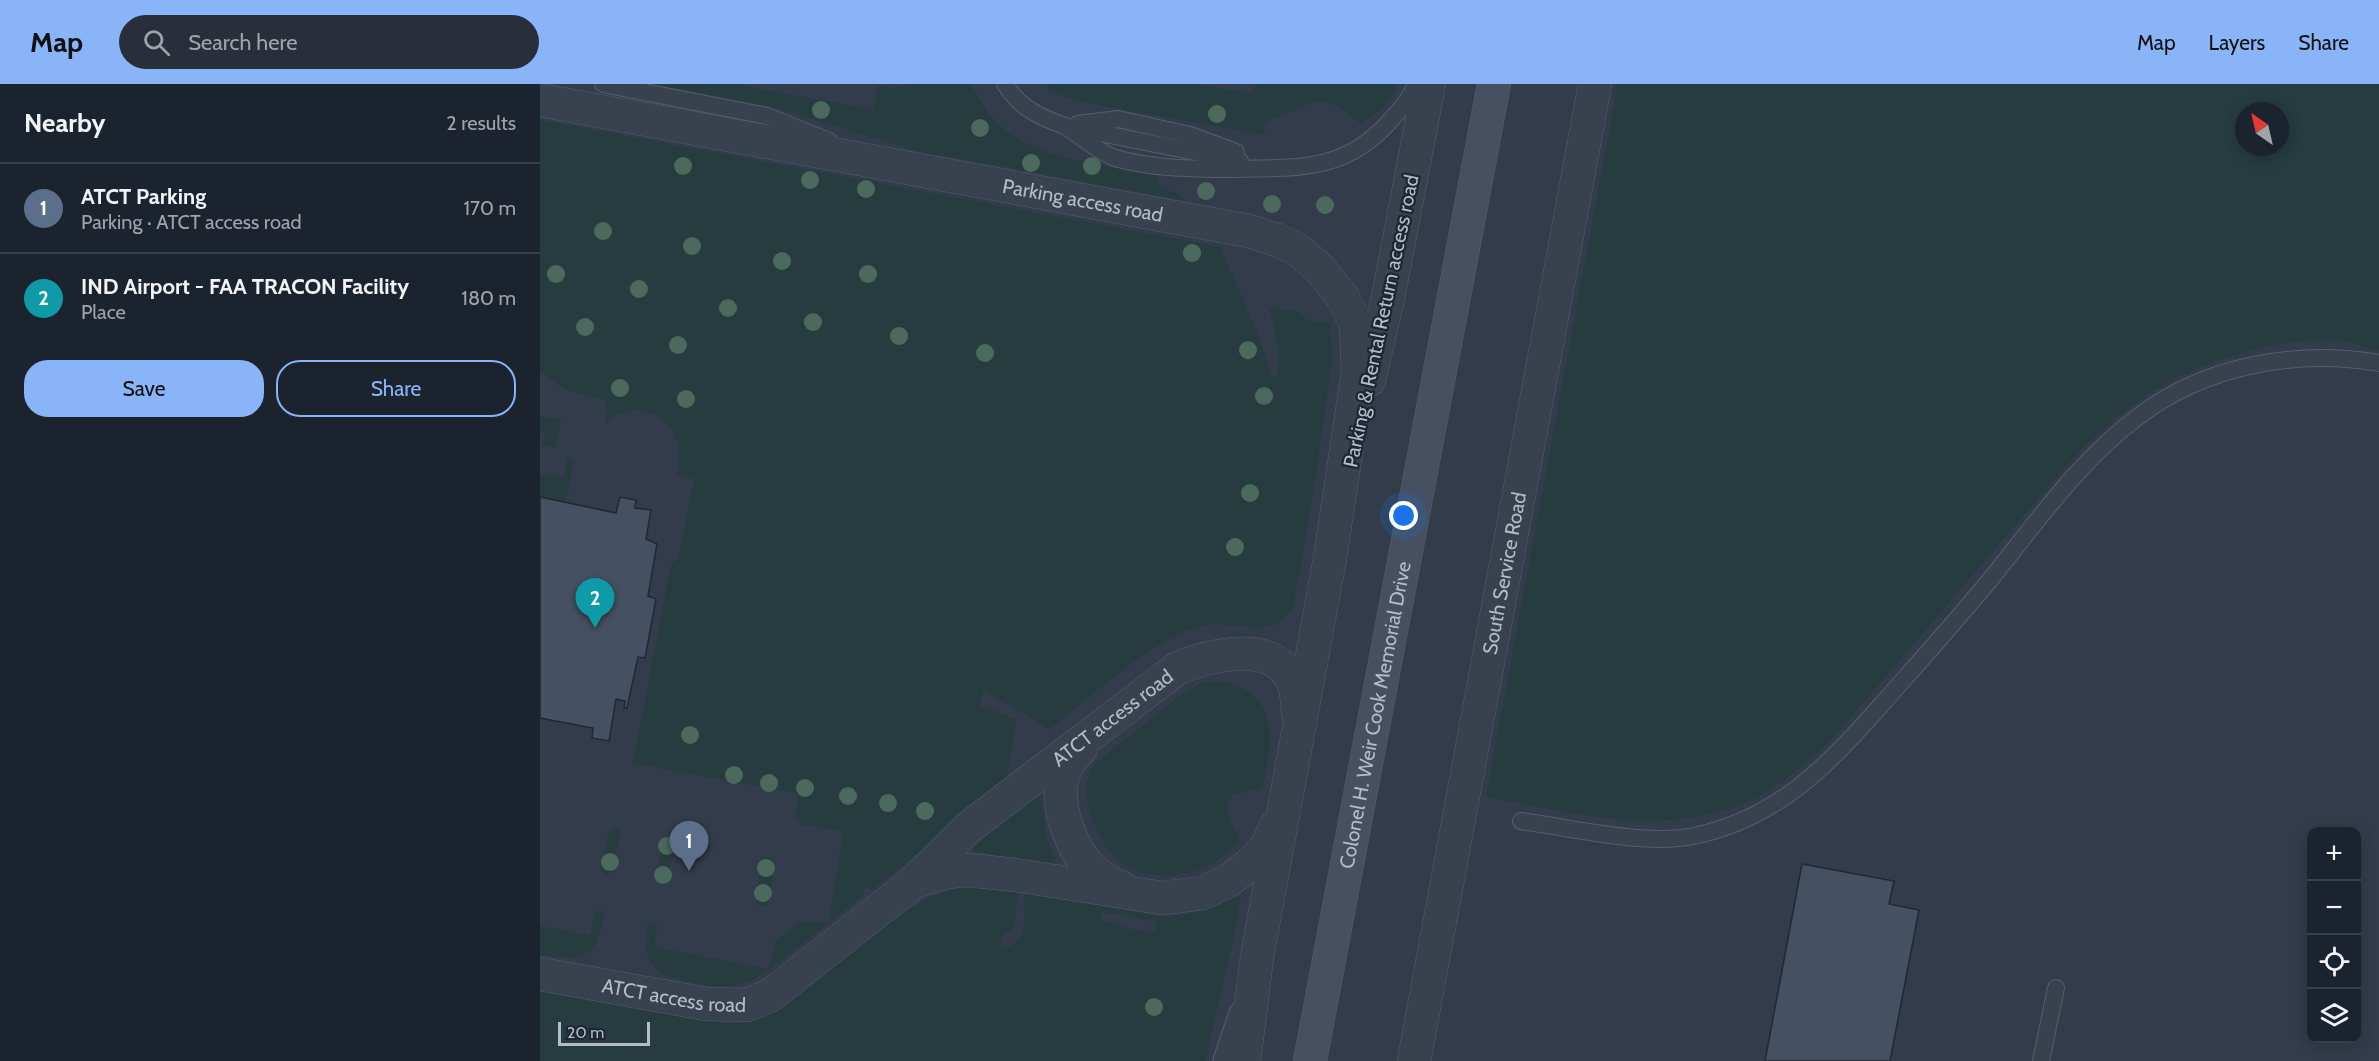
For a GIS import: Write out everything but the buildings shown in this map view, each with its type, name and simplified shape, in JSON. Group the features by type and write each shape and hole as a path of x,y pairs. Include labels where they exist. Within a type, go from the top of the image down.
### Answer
{"street":[{"name":"Parking & Rental Return access road","path":"1330,558 1388,298 1429,84"},
{"name":"Colonel H. Weir Cook Memorial Drive","path":"1310,1061 1494,84"},
{"name":"South Service Road","path":"1414,1061 1595,84"},
{"name":"Parking access road","path":"540,100 1249,231 1298,250 1320,269 1343,298 1356,324 1357,363 1330,558"},
{"path":"1244,1061 1257,957 1330,558"},
{"name":"ATCT access road","path":"540,974 706,1004 747,1005 771,995 913,883 968,828 1178,668 1217,655 1241,654 1268,658 1287,671 1296,691 1299,730"},
{"path":"1096,731 1063,772 1060,787 1061,802 1074,840 1089,866 1101,877 1132,893"},
{"name":"ATCT access road","path":"913,883 947,872 968,870 1016,874 1162,898 1203,893 1228,881 1266,848 1284,809"}],"lane":[{"path":"603,84 767,116 889,164"},
{"path":"1005,84 1025,108 1041,118 1065,126 1113,157 1182,170 1298,168 1344,156 1365,145 1411,97 1416,84"},
{"path":"1065,126 1118,119 1190,135 1276,168"},
{"path":"1521,821 1645,839 1692,837 1741,822 1788,797 1837,754 1968,607 2059,494 2094,455 2140,415 2189,386 2247,365 2307,357 2379,363"},
{"path":"1221,1061 1257,957"},
{"path":"2041,1061 2056,988"}],"shaded area":[{"path":"540,84 2379,84 2379,1061 540,1061"}],"green space":[{"path":"652,84 734,84 874,110 878,85 895,88 911,84 970,84 993,119 1008,133 1026,144 1068,158 1156,174 1159,185 1179,195 1183,200 918,151 774,107"},
{"path":"1046,84 1197,84 1252,94 1255,84 1398,84 1383,107 1361,124 1332,104 1317,102 1269,121 1263,129 1266,135 1077,101 1049,90"},
{"path":"1618,84 2379,84 2379,351 2348,342 2322,339 2269,346 2213,362 2164,384 2145,396 2104,428 2067,465 1838,732 1776,786 1741,804 1706,815 1670,820 1633,820 1560,811 1486,797"},
{"path":"540,120 1220,247 1256,330 1273,380 1279,366 1279,356 1269,308 1299,312 1308,321 1330,321 1332,357 1327,396 1314,488 1293,607 1284,618 1263,627 1214,624 1183,632 1122,670 1049,730 1031,717 983,691 979,707 981,709 986,706 1016,720 1006,784 871,890 861,883 864,895 829,923 843,832 801,825 796,818 799,794 633,763 671,565 679,558 694,479 676,474 680,457 677,442 671,429 660,419 648,412 633,411 619,414 605,424 606,400 566,390 540,371"},
{"path":"540,416 561,420 555,447 542,445 545,432 540,431"},
{"path":"567,459 574,460 566,502 540,497 540,474 564,478"},
{"path":"1223,681 1255,697 1268,722 1270,737 1262,787 1233,795 1227,807 1240,839 1216,861 1192,872 1179,875 1152,875 1127,866 1108,850 1092,819 1086,789 1092,769 1097,762 1184,693 1202,683"},
{"path":"1036,793 1040,798 1047,838 1056,862 1054,865 969,850 968,847"},
{"path":"613,828 620,830 621,834 612,872 605,877 600,870 609,832"},
{"path":"664,838 672,839 673,843 668,883 662,886 657,881 661,842"},
{"path":"765,857 773,859 774,863 769,900 767,905 762,907 756,899 761,862"},
{"path":"972,886 1019,890 1013,932 1006,932 1002,936 1001,945 1006,948 1019,939 1022,932 1025,916 1024,891 1119,909 1119,915 1102,912 1100,919 1126,928 1155,933 1157,922 1120,914 1120,909 1145,914 1175,916 1214,907 1241,896 1205,1061 540,1061 540,991 722,1023 741,1023 761,1017 782,1006 903,913 929,898 958,888"},
{"path":"601,910 605,915 597,941 585,954 567,958 540,954 540,926 590,935 595,913"},
{"path":"801,921 828,923 762,974 745,983 726,986 706,985 667,976 650,961 645,942 647,926 653,922 657,927 654,947 768,969 776,941"}],"place":[{"name":"IND Airport - FAA TRACON Facility","path":"595,628"},
{"name":"ATCT Parking","path":"689,871"}]}
